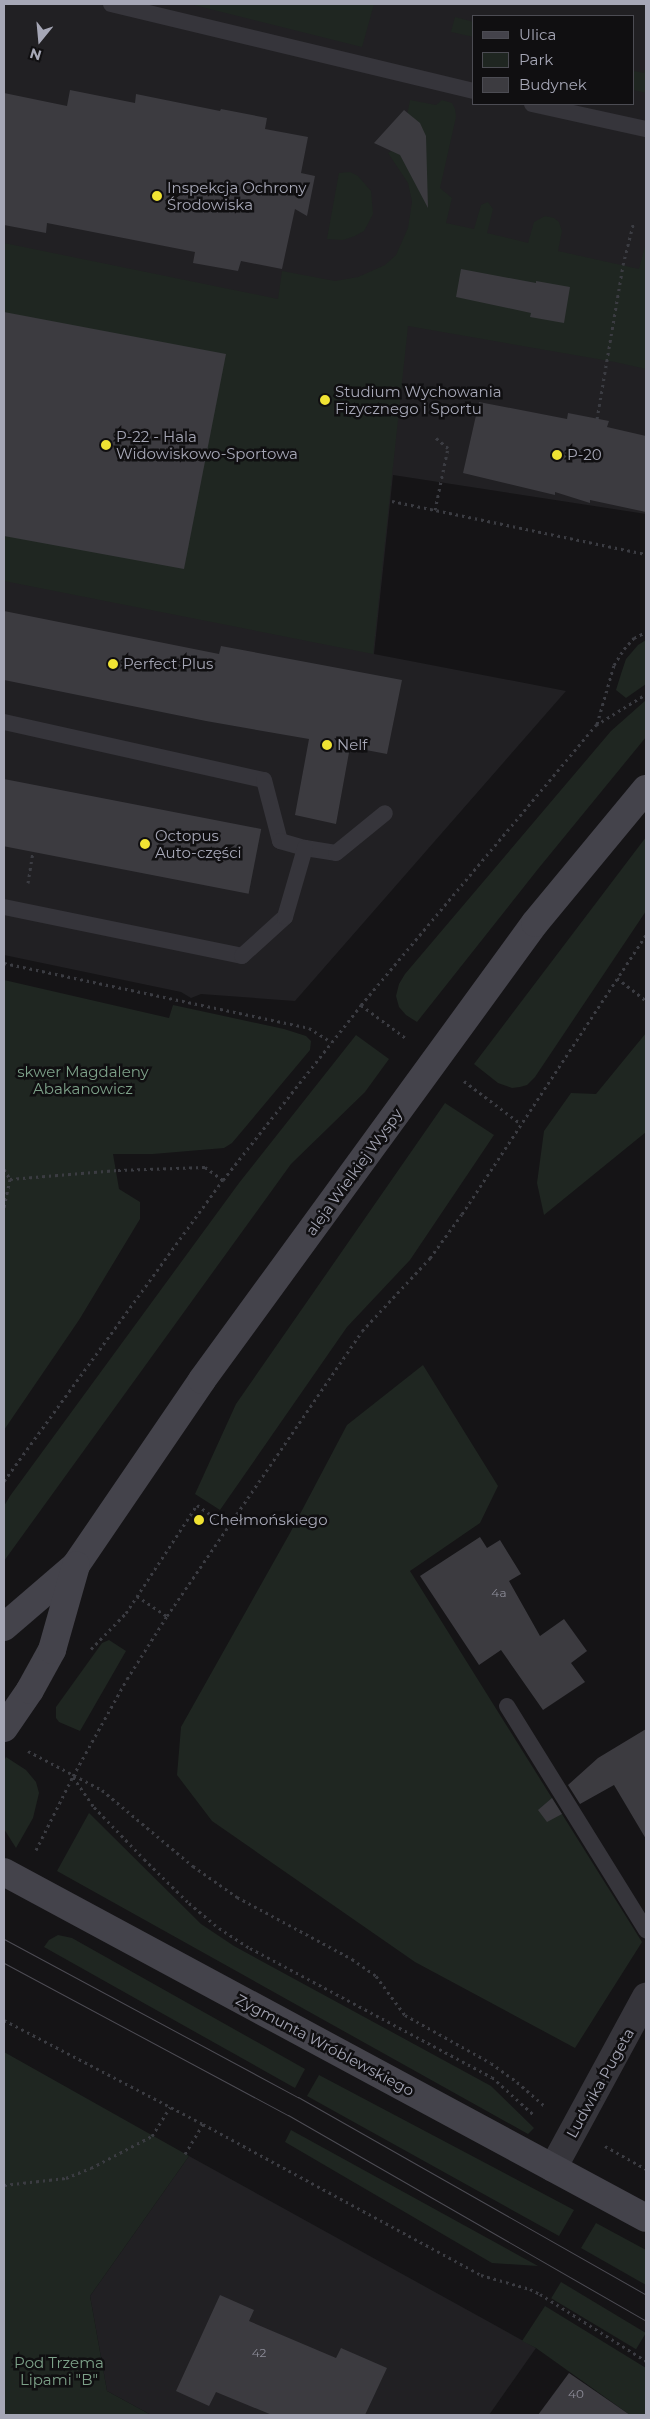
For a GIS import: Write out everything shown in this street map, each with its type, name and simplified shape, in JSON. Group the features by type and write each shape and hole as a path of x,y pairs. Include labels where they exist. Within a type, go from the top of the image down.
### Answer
{"main road":[{"name":"aleja Wielkiej Wyspy","path":"4,1627 76,1566 202,1380 535,924 646,789"},
{"name":"aleja Wielkiej Wyspy","path":"4,1728 30,1690 52,1650 76,1566"},
{"name":"Zygmunta Wróblewskiego","path":"4,1872 646,2218"}],"street":[{"name":"Ludwika Pugeta","path":"553,2168 646,1997"}],"lane":[{"path":"111,4 472,91"},
{"path":"537,105 646,129"},
{"path":"4,722 264,780 280,841 306,848 336,853 385,813"},
{"path":"4,907 242,956 285,917 306,848"},
{"path":"507,1706 646,1930"}],"path":[{"path":"598,419 623,265 634,221"},
{"path":"435,510 448,448 436,438"},
{"path":"392,501 646,554"},
{"path":"596,725 614,665 634,638 646,632"},
{"path":"4,1481 223,1180 361,1005 596,725 646,694"},
{"path":"32,1857 73,1776 127,1679 167,1616 362,1331 430,1258 499,1160 646,935"},
{"path":"4,963 309,1028 331,1042"},
{"path":"617,978 646,1001"},
{"path":"361,1005 409,1041"},
{"path":"460,1078 521,1124"},
{"path":"10,1179 118,1170 205,1167 223,1180"},
{"path":"4,1169 10,1179 4,1208"},
{"path":"89,1651 102,1636 111,1631 137,1596 197,1505 229,1527"},
{"path":"137,1596 167,1616"},
{"path":"24,1749 102,1790 193,1866 237,1897 352,1959 376,1976 405,2015 490,2063 518,2082 554,2115 646,2169"},
{"path":"73,1776 94,1808 189,1903 219,1928 250,1948 492,2077 540,2121"},
{"path":"4,2020 203,2124 481,2275 540,2294 646,2361"},
{"path":"4,2185 66,2178 91,2168 152,2136 170,2107"},
{"path":"185,2154 203,2124"}],"shaded area":[{"path":"4,4 646,4 646,514 393,475 374,654 566,691 295,1001 201,994 191,998 181,992 4,955"},
{"path":"189,2156 536,2348 489,2415 151,2415 107,2391 90,2296"}],"green space":[{"path":"190,4 374,4 362,47"},
{"path":"455,17 472,21 472,37 451,32"},
{"path":"646,64 646,93 635,90 635,71 644,73"},
{"name":"Studium Wychowania Fizycznego i Sportu","path":"410,100 436,105 442,100 452,103 455,109 456,117 440,188 452,198 446,223 474,229 481,205 488,202 493,209 487,233 528,243 534,222 545,216 554,218 559,222 562,231 558,251 639,269 646,242 646,369 408,326 373,654 4,581 4,243 278,299 282,271 335,281 358,277 385,265 396,255 408,228 412,202 408,183 388,153 401,145"},
{"path":"350,172 358,176 371,191 373,214 364,231 355,236 343,240 327,239 339,173"},
{"path":"646,640 646,684 626,698 616,690 626,659 638,645"},
{"path":"646,700 646,737 538,869 417,1022 406,1015 399,1007 396,996 399,984 405,974 611,731"},
{"path":"646,837 646,911 535,1077 527,1085 520,1087 512,1088 498,1083 474,1064"},
{"name":"skwer Magdaleny Abakanowicz","path":"4,980 169,1018 173,1005 284,1029 306,1036 311,1041 310,1050 232,1143 224,1148 153,1154 113,1154 119,1189 140,1202 140,1219 79,1320 4,1430"},
{"path":"646,1033 646,1132 544,1215 537,1183 544,1131 571,1093 596,1094"},
{"path":"356,1035 389,1059 365,1092 291,1164 4,1561 4,1506 10,1496 239,1183"},
{"path":"445,1103 494,1135 410,1260 347,1327 220,1510 195,1494 236,1404"},
{"path":"423,1365 498,1486 480,1523 410,1571 642,1942 575,2048 415,1962 212,1821 177,1775 181,1727 290,1533 347,1425"},
{"path":"109,1640 126,1651 80,1731 59,1722 56,1718 56,1707 102,1643"},
{"path":"6,1757 26,1770 36,1782 39,1793 33,1818 16,1848 4,1829 4,1761"},
{"path":"89,1813 201,1924 234,1946 491,2086 534,2128 528,2134 57,1871"},
{"path":"58,1935 72,1938 305,2069 295,2088 44,1947 49,1940"},
{"name":"Pod Trzema Lipami \"B\"","path":"4,2052 189,2156 90,2296 107,2391 151,2415 4,2415"},
{"path":"319,2075 574,2210 559,2236 307,2096"},
{"path":"291,2130 538,2266 492,2263 285,2142"},
{"path":"596,2223 646,2250 646,2285 581,2248"},
{"path":"561,2282 646,2333 636,2349 551,2298"},
{"path":"545,2306 646,2368 646,2415 630,2415 536,2348 522,2341"}],"building":[{"name":"Inspekcja Ochrony Środowiska","path":"70,90 135,103 136,94 220,111 221,109 267,118 265,129 308,137 301,173 315,176 307,216 295,209 282,269 241,261 238,271 193,263 195,252 47,223 46,233 4,225 4,93 67,106"},
{"path":"404,110 420,123 426,136 428,208 400,155 374,143"},
{"path":"461,269 536,283 536,281 570,287 564,323 530,317 531,313 456,297"},
{"name":"P-22 - Hala Widowiskowo-Sportowa","path":"4,312 226,354 184,569 4,536"},
{"name":"P-20","path":"479,402 567,419 568,413 609,421 607,427 646,436 646,512 590,500 590,503 555,492 555,495 463,473"},
{"path":"4,611 219,654 221,646 402,680 387,754 350,747 336,824 295,815 309,739 206,721 4,680"},
{"path":"4,779 261,829 249,894 4,846"},
{"path":"480,1537 487,1548 500,1540 521,1574 509,1581 540,1636 564,1619 587,1651 571,1663 585,1682 543,1710 501,1650 479,1665 420,1576"},
{"path":"646,1729 646,1839 614,1785 580,1804 568,1785 598,1758"},
{"path":"552,1798 562,1814 547,1822 538,1810"},
{"path":"220,2295 254,2310 249,2321 336,2358 341,2348 387,2368 365,2415 272,2415 216,2392 209,2406 176,2391"},
{"path":"569,2373 630,2415 538,2415"}],"tram line":[{"path":"4,1939 298,2097 646,2295"},
{"path":"4,1963 288,2115 646,2321"}],"place":[{"name":"Inspekcja Ochrony Środowiska","path":"157,196"},
{"name":"Studium Wychowania Fizycznego i Sportu","path":"325,400"},
{"name":"P-22 - Hala Widowiskowo-Sportowa","path":"106,445"},
{"name":"P-20","path":"557,455"},
{"name":"Perfect Plus","path":"113,664"},
{"name":"Nelf","path":"327,745"},
{"name":"Octopus Auto-części","path":"145,844"},
{"name":"Chełmońskiego","path":"199,1520"}]}
